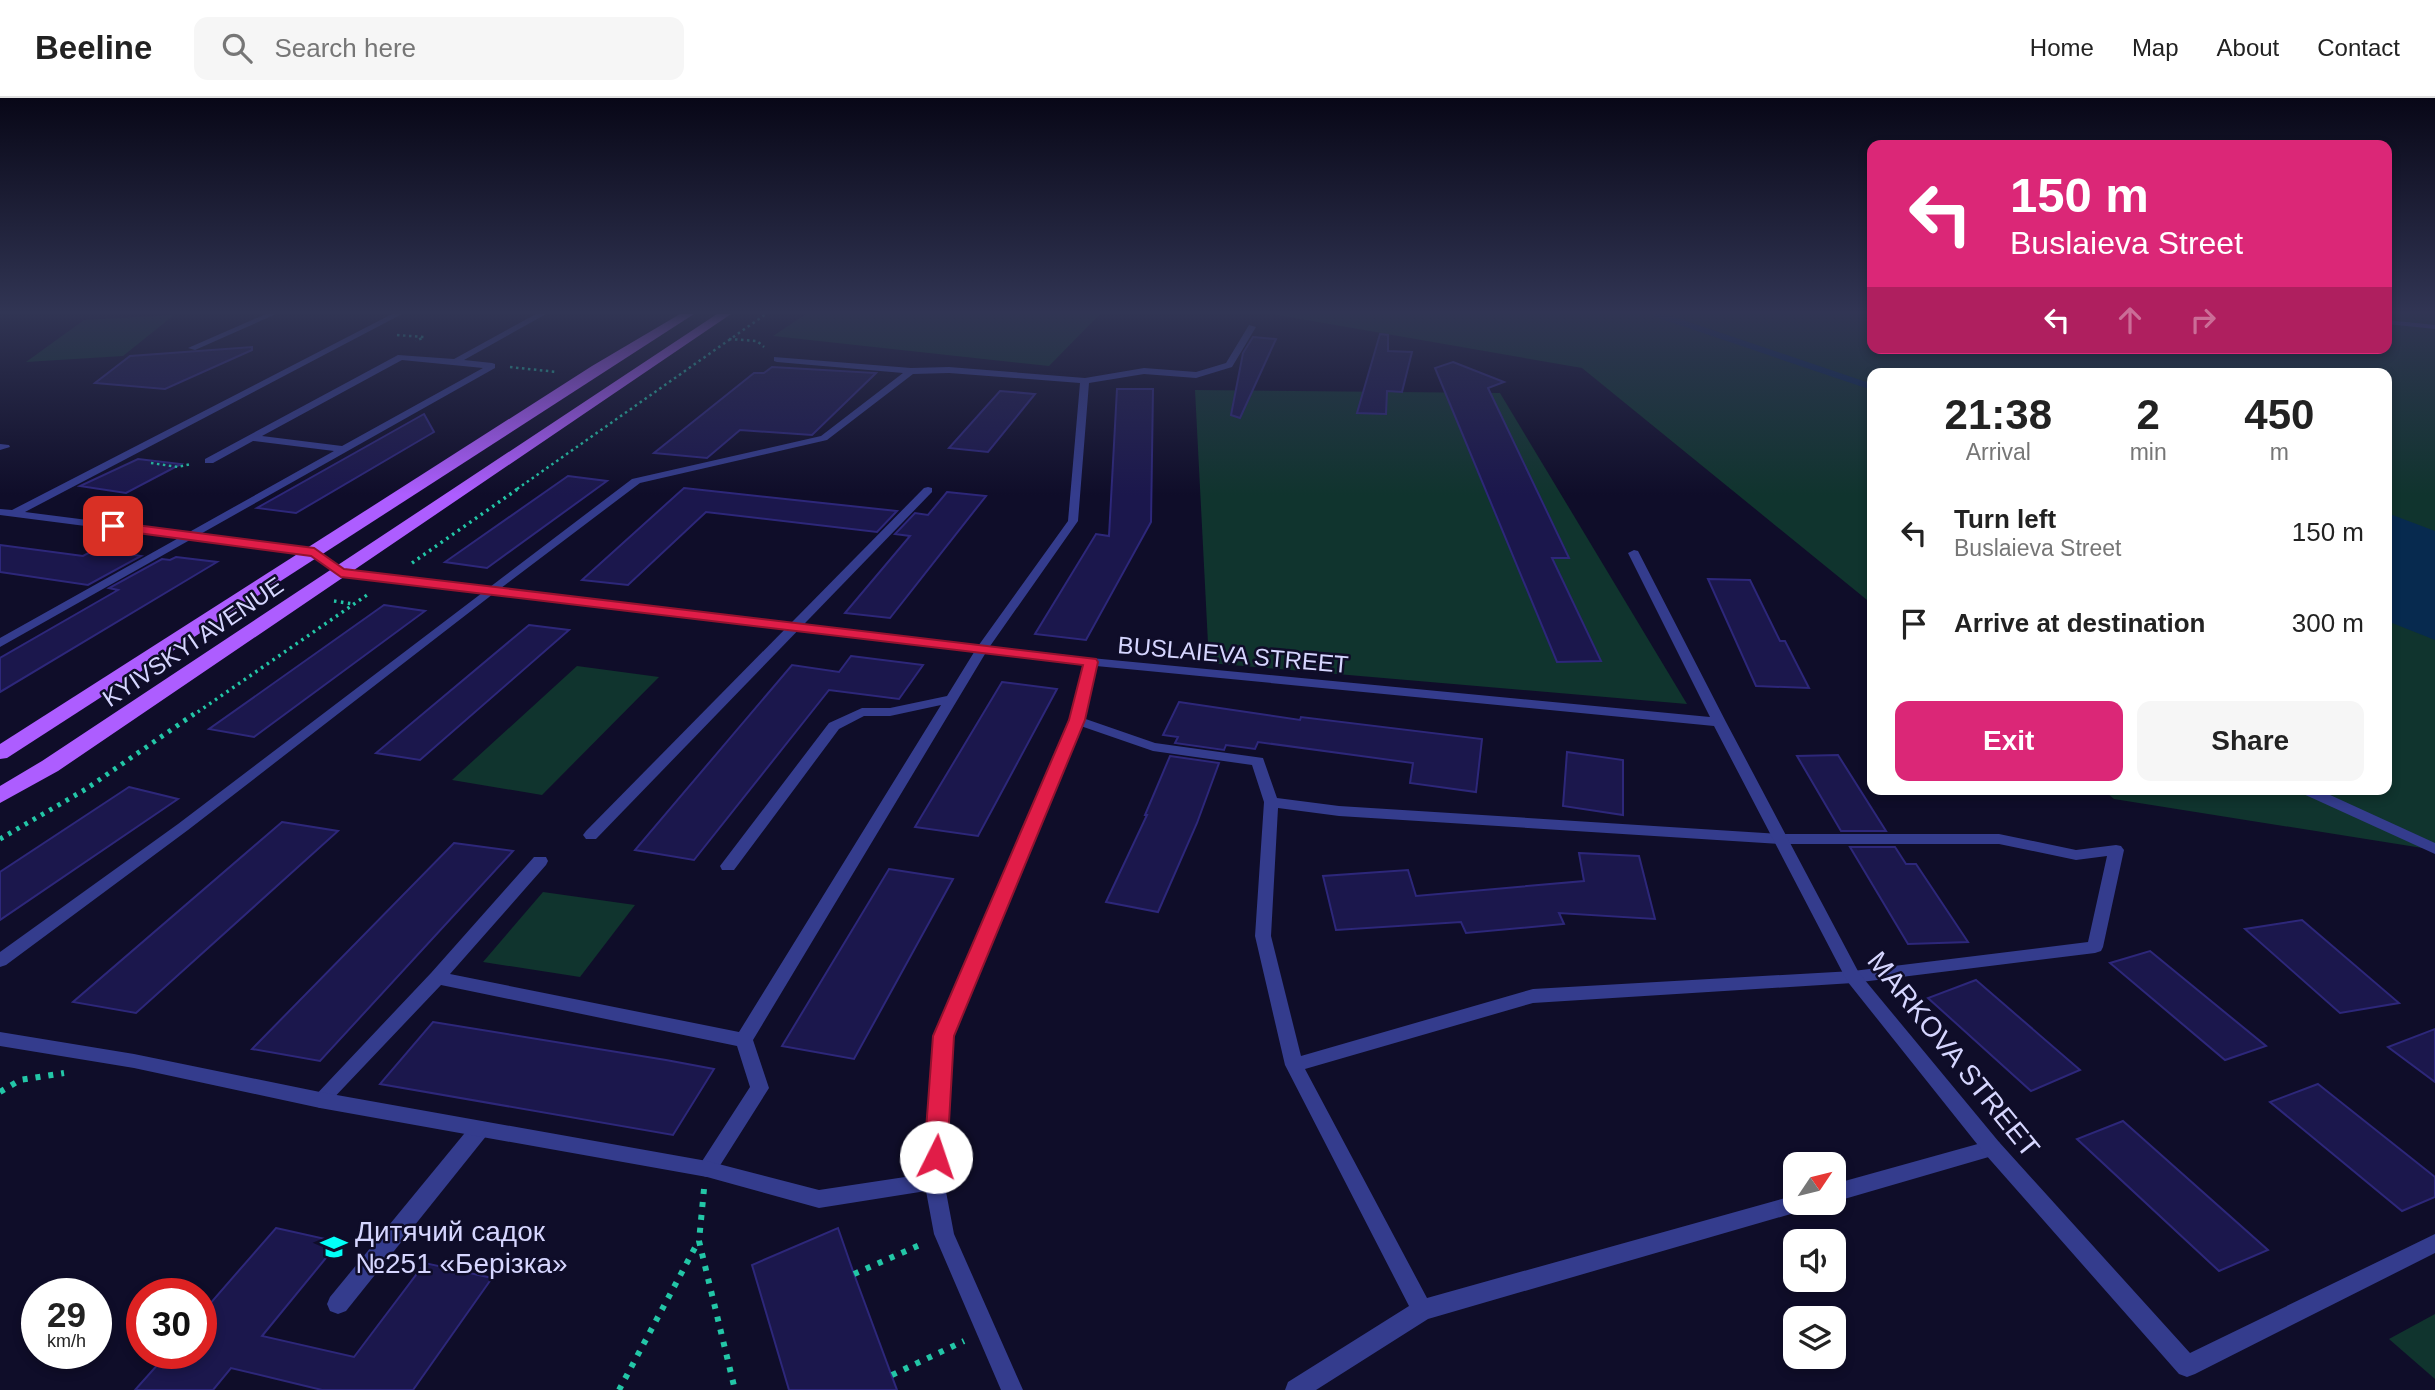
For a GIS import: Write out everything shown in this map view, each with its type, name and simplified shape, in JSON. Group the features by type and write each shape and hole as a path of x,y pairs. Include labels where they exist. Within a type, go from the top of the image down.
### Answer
{"main road":[{"name":"KYIVSKYI AVENUE","path":"0,753 589,374"},
{"name":"KYIVSKYI AVENUE","path":"0,796 50,766 341,573 636,374"}],"street":[{"path":"6,513 118,459 282,374"},
{"path":"209,461 369,374"},
{"path":"0,643 477,374"},
{"path":"0,961 183,827 636,481 824,438 907,374"},
{"path":"1002,374 1085,381 1125,374"},
{"path":"707,1169 760,1088 744,1040 982,649 1073,521 1085,381"},
{"path":"252,438 342,449"},
{"path":"591,835 928,490"},
{"path":"6,513 314,552 341,573"},
{"name":"MARKOVA STREET","path":"1634,553 1853,977 1992,1148 2188,1366 2435,1243"},
{"name":"BUSLAIEVA STREET","path":"341,573 1091,662 1719,722"},
{"path":"1012,1390 944,1234 934,1181 944,1036 1077,720 1091,662"},
{"path":"728,866 834,726 862,712 890,712 952,699"},
{"path":"1077,720 1153,747 1258,761 1271,802 1263,936 1294,1065 1422,1310"},
{"path":"2317,795 2435,849"},
{"path":"1271,802 1339,811 1780,839 1999,839 2076,855 2116,850 2095,947 1853,977 1533,996 1294,1065"},
{"path":"320,1100 437,978 540,862"},
{"path":"437,978 744,1040"},
{"path":"0,1039 134,1061 320,1100 707,1169 819,1199 934,1181"},
{"path":"338,1304 480,1129"},
{"path":"1846,1190 1992,1148"},
{"path":"1296,1390 1422,1310 1783,1207"}],"path":[{"path":"118,459 177,467 209,461"},
{"path":"707,1169 699,1241 735,1390"},
{"path":"854,1274 944,1234"},
{"path":"619,1390 699,1241"},
{"path":"892,1375 985,1330"}],"green space":[{"path":"1590,374 1867,374 1867,600"},
{"path":"2392,374 2435,374 2435,850 2114,799 2109,795 2392,795"},
{"path":"1195,390 1500,393 1687,704 1209,663"},
{"path":"577,666 659,677 542,795 452,780"},
{"path":"543,892 635,905 580,977 483,962"},
{"path":"2435,1314 2435,1379 2389,1339"}],"water":[{"path":"2392,515 2435,531 2435,640 2392,623"}],"building":[{"path":"106,374 198,374 165,389 95,383"},
{"path":"752,374 875,374 812,435 740,430 707,458 654,453"},
{"path":"1239,374 1260,374 1240,418 1231,415"},
{"path":"1368,374 1406,374 1402,392 1387,391 1386,414 1357,413"},
{"path":"1438,374 1484,374 1504,382 1488,388 1569,558 1552,558 1601,661 1557,662"},
{"path":"1117,389 1153,389 1151,522 1086,640 1035,634 1096,534 1109,536"},
{"path":"1000,391 1035,394 988,452 949,448"},
{"path":"424,414 434,432 296,513 257,508"},
{"path":"138,459 181,464 126,493 80,486"},
{"path":"568,476 607,481 487,568 445,562"},
{"path":"684,488 897,511 877,532 706,512 628,585 582,580"},
{"path":"947,492 986,496 890,618 845,613 910,536 895,534 915,513 928,515"},
{"path":"0,545 83,556 96,549 141,556 88,585 0,572"},
{"path":"176,557 217,562 0,692 0,658 118,590 109,588 162,559 170,560"},
{"path":"1708,579 1750,580 1780,641 1785,641 1809,688 1756,686"},
{"path":"384,605 425,611 254,737 209,729"},
{"path":"529,625 569,630 420,760 376,753"},
{"path":"851,656 923,665 899,699 829,690 694,860 635,850 792,665 839,672"},
{"path":"1002,682 1057,689 978,836 915,827"},
{"path":"1179,702 1300,720 1301,717 1482,739 1476,792 1410,783 1413,763 1258,742 1255,749 1226,745 1224,750 1175,743 1178,737 1163,735"},
{"path":"1567,752 1623,760 1623,815 1563,806"},
{"path":"1838,755 1886,831 1841,831 1797,756"},
{"path":"1170,756 1219,763 1197,823 1158,912 1106,902 1147,815"},
{"path":"129,787 178,799 0,920 0,872"},
{"path":"282,822 338,831 136,1013 73,1002"},
{"path":"454,843 513,851 320,1061 252,1049"},
{"path":"1850,847 1895,847 1906,864 1916,864 1968,942 1908,944"},
{"path":"1579,853 1639,856 1655,919 1559,913 1564,924 1466,933 1461,922 1336,930 1323,876 1408,870 1416,896 1584,881"},
{"path":"889,869 953,879 854,1059 782,1046"},
{"path":"2302,920 2399,1003 2340,1013 2245,929"},
{"path":"2150,951 2266,1046 2225,1060 2110,963"},
{"path":"1976,980 2080,1070 2031,1091 1928,998"},
{"path":"433,1022 714,1069 673,1135 380,1084"},
{"path":"2435,1029 2435,1082 2388,1047"},
{"path":"2318,1084 2435,1177 2435,1197 2402,1211 2270,1102"},
{"path":"2123,1121 2268,1250 2219,1271 2077,1139"},
{"path":"276,1228 339,1242 262,1336 354,1357 425,1263 492,1278 413,1390 322,1390 231,1368 213,1390 135,1390 154,1369 217,1369 217,1296"},
{"path":"838,1228 897,1390 789,1390 752,1265"}],"waterway":[{"path":"1834,374 1867,385"}],"place":[{"name":"Дитячий садок №251 «Берізка»","path":"334,1247"}],"route":[{"path":"113,526 314,552 341,573 1091,662 1077,720 944,1036 936,1157"}]}
